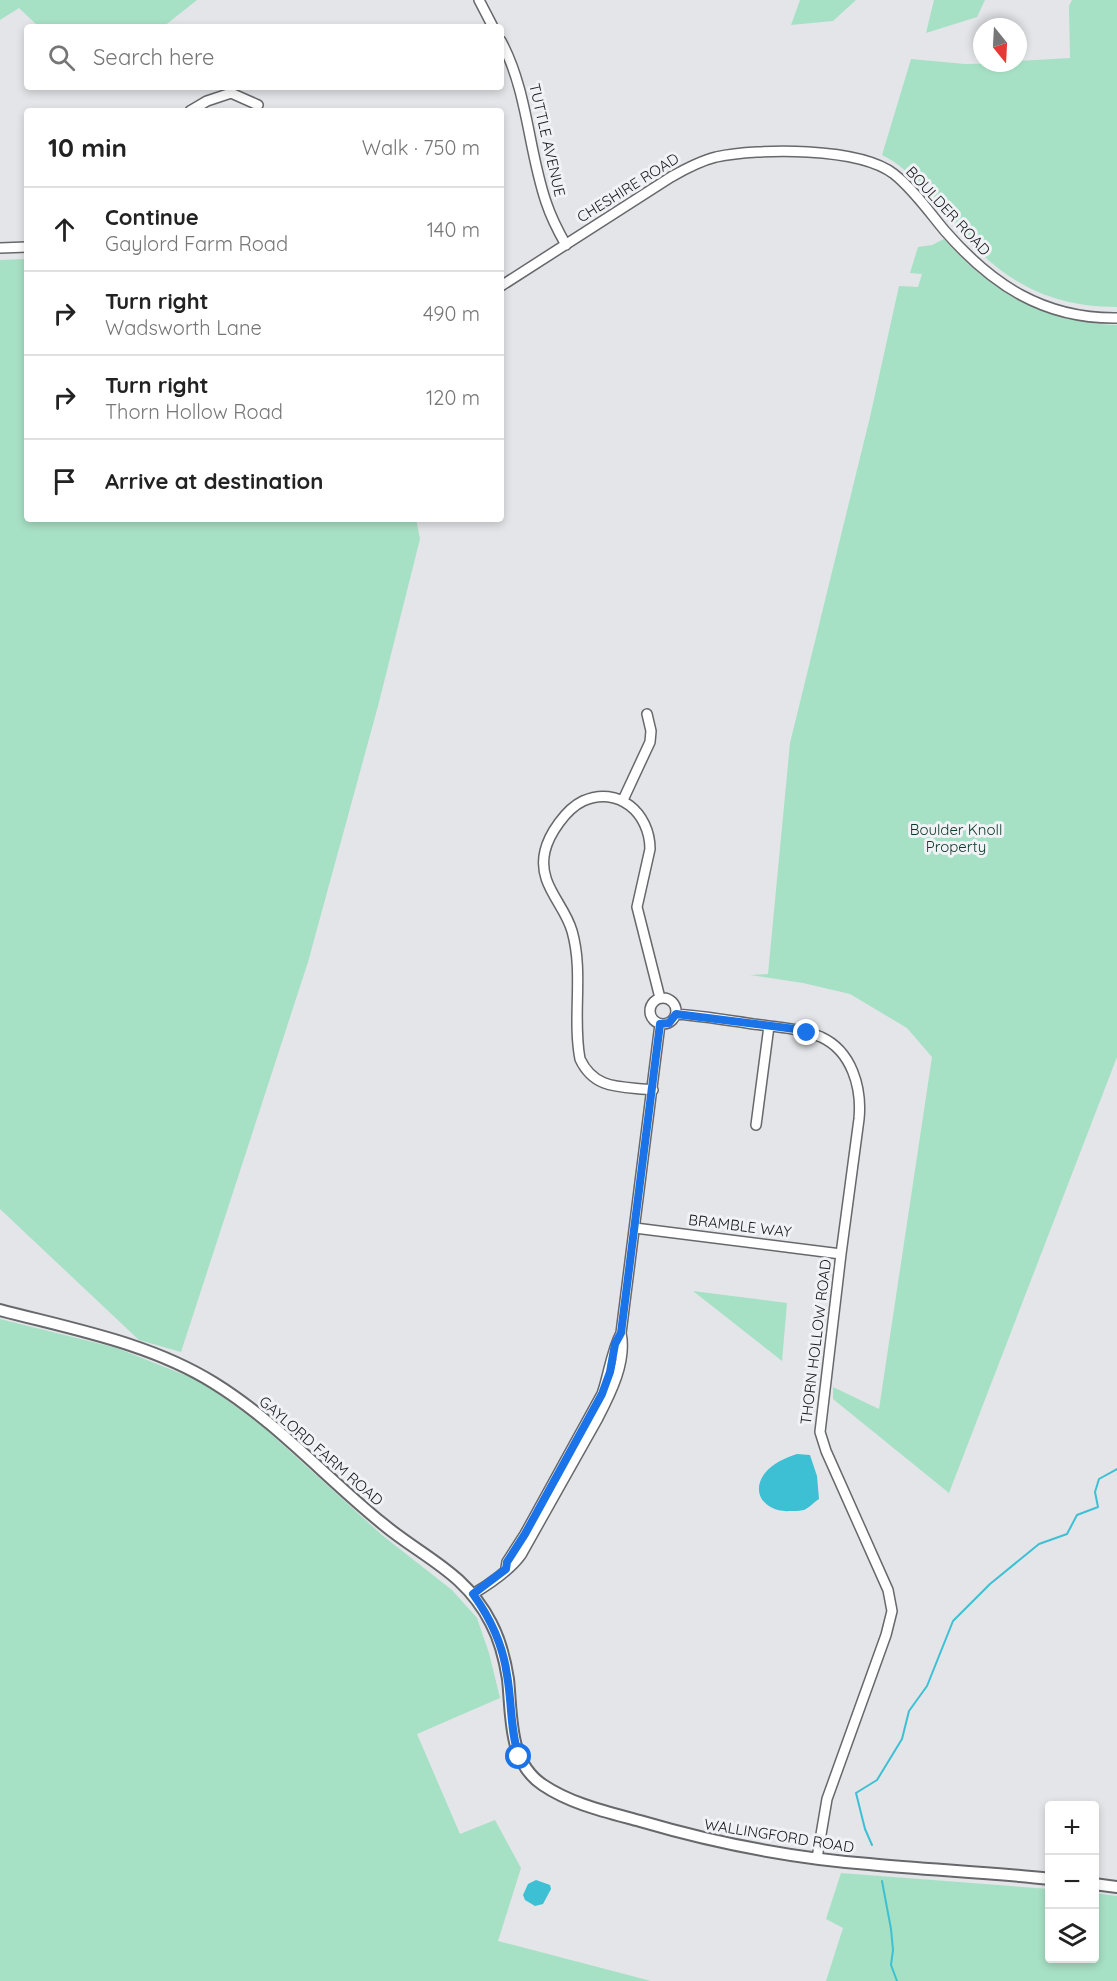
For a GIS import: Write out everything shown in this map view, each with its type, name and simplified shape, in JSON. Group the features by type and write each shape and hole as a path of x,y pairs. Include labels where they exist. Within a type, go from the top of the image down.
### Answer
{"street":[{"path":"478,0 492,24"},
{"name":"TUTTLE AVENUE","path":"504,47 523,96 546,202 566,244"},
{"path":"195,108 207,101 231,93 258,105"},
{"name":"CHESHIRE ROAD","path":"504,284 671,177 698,163 736,154 784,152"},
{"name":"BOULDER ROAD","path":"784,152 852,158 869,161 883,167 905,185 967,256 989,276 1035,303 1061,312 1117,318"},
{"path":"0,248 24,247"},
{"path":"623,800 650,742 651,731 647,714"},
{"path":"653,1090 600,1082 585,1068 579,1050 576,948 571,927 550,890 543,870 543,862 549,841 572,808 581,801 612,797 623,800 639,813 648,831 650,849 638,907 660,998"},
{"path":"660,998 672,1001 676,1014 669,1023 660,1024 653,1020 650,1009 653,1002 660,998"},
{"name":"THORN HOLLOW ROAD","path":"676,1014 795,1029 828,1041 848,1063 858,1086 861,1102 820,1432 826,1451 884,1579 892,1611 888,1629 827,1799 817,1858"},
{"path":"473,1594 514,1565 609,1396 617,1372 623,1343 621,1333 660,1024"},
{"path":"756,1125 769,1026"},
{"name":"BRAMBLE WAY","path":"634,1228 841,1254"},
{"name":"GAYLORD FARM ROAD","path":"0,1310 163,1357 211,1381 256,1412 361,1507 390,1530 442,1565 462,1581 473,1594 491,1623 503,1655 513,1729"},
{"name":"WALLINGFORD ROAD","path":"513,1729 519,1757 531,1776 541,1784 572,1800 705,1840 749,1849 866,1864 1045,1878"},
{"path":"1099,1885 1117,1887"}],"green space":[{"path":"0,0 197,0 167,24 36,24 19,8 0,20"},
{"path":"800,0 856,0 833,21 791,25"},
{"path":"934,0 985,0 977,17 926,33"},
{"path":"1072,0 1117,0 1117,307 1062,300 1017,282 998,268 960,232 915,180 882,155 911,59 973,64 973,72 1027,72 1027,60 1070,58 1069,6"},
{"name":"Boulder Knoll Property","path":"944,239 981,275 1021,301 1066,318 1117,325 1117,1057 949,1493 833,1399 833,1387 879,1409 932,1057 907,1028 850,994 803,983 750,975 768,974 790,743 870,417 899,286 918,287 922,274 910,273 918,247 932,245"},
{"path":"24,259 24,522 417,522 420,539 378,706 308,962 181,1352 139,1340 0,1209 0,260"},
{"path":"693,1291 787,1303 782,1361"},
{"path":"0,1319 117,1348 202,1382 261,1425 382,1535 452,1590 477,1618 489,1653 500,1698 417,1734 460,1834 495,1820 521,1868 498,1941 651,1981 0,1981"},
{"path":"841,1873 1045,1889 1045,1963 1099,1963 1099,1894 1117,1896 1117,1981 826,1981 843,1928 826,1919"}],"water":[{"path":"797,1454 810,1455 817,1476 819,1499 804,1510 774,1509 763,1501 760,1495 761,1481 772,1466"},
{"path":"536,1880 550,1885 551,1889 543,1904 535,1906 525,1900 523,1895 528,1884"}],"waterway":[{"path":"872,1845 865,1829 856,1793 877,1780 902,1739 909,1711 927,1686 953,1621 990,1584 1039,1544 1067,1534 1077,1515 1098,1507 1095,1492 1099,1479 1117,1469"},
{"path":"882,1881 891,1929 893,1950 891,1965 897,1981"}],"route":[{"path":"519,1757 513,1729 507,1675 498,1637 473,1594 506,1569 507,1562 591,1415 610,1372 615,1344 621,1333 660,1024 669,1023 676,1014 795,1029 807,1033"}]}
